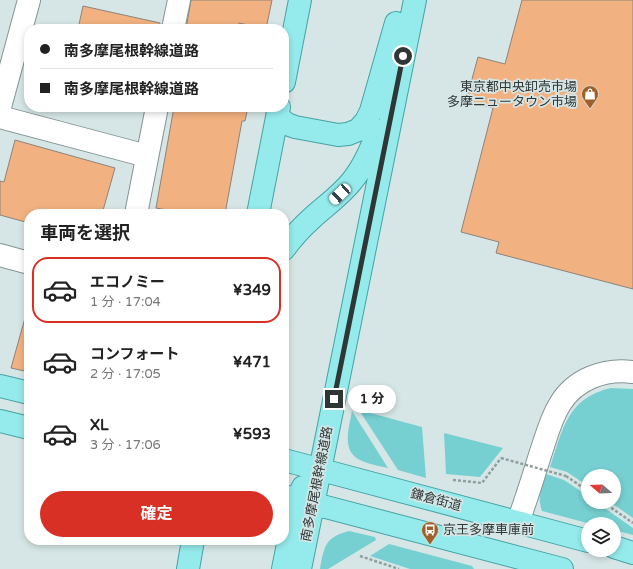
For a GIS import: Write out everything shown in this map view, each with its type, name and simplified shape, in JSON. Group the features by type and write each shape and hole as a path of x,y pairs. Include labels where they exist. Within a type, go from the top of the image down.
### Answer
{"main road":[{"path":"289,56 300,0"},
{"path":"278,112 287,124 295,127 338,135 348,134 358,130 366,121 371,111 396,26 402,0"},
{"name":"南多摩尾根幹線道路","path":"300,569 298,500 320,469 397,82 415,0"},
{"path":"289,242 295,234 340,194 362,166 371,150 397,82"},
{"path":"259,209 278,112"},
{"path":"0,386 24,392"},
{"path":"0,421 24,427"},
{"name":"鎌倉街道","path":"289,461 581,538"},
{"path":"289,541 298,500 515,563 562,569"},
{"path":"188,569 192,545"},
{"path":"283,569 288,545"},
{"path":"621,549 633,552"}],"street":[{"path":"0,107 28,0"},
{"path":"174,24 179,0"},
{"path":"137,209 156,112"},
{"path":"0,117 147,156"},
{"path":"0,255 24,262"},
{"path":"518,522 552,420 560,404 571,390 585,380 601,373 616,370 633,372"}],"path":[{"path":"453,480 482,483 501,458 566,476 581,486"},
{"path":"613,509 633,523"},
{"path":"360,556 399,569"}],"shaded area":[{"path":"611,388 633,389 633,518 620,509 621,469 581,469 581,481 567,472 550,467 563,428 569,417 576,407 585,399 596,393"},
{"path":"359,410 422,427 426,478 398,470"},
{"path":"352,411 388,468 360,460 350,451 348,445 348,432"},
{"path":"444,433 503,448 480,477 446,474"},
{"path":"546,474 564,480 581,491 581,509 606,509 617,517 581,517 581,521 542,511 540,501 541,488"},
{"path":"621,520 633,528 633,535 621,532"},
{"path":"349,531 375,537 376,540 328,569 320,569 325,549 330,540 341,533"},
{"path":"389,544 472,566 474,569 410,569 370,556"}],"building":[{"path":"191,0 272,0 267,24 187,24"},
{"path":"522,0 633,0 633,289 496,253 499,242 461,232 493,108 466,101 478,57 505,64"},
{"path":"83,6 160,23 160,24 79,24"},
{"path":"173,112 247,112 245,121 242,121 226,209 156,208"},
{"path":"15,140 115,168 103,209 24,209 24,222 0,215 0,181 4,182"},
{"path":"24,322 24,371 11,368"}],"place":[{"name":"東京都中央卸売市場 多摩ニュータウン市場","path":"590,109"},
{"name":"京王多摩車庫前","path":"430,545"}],"route":[{"path":"334,399 403,56"}]}
